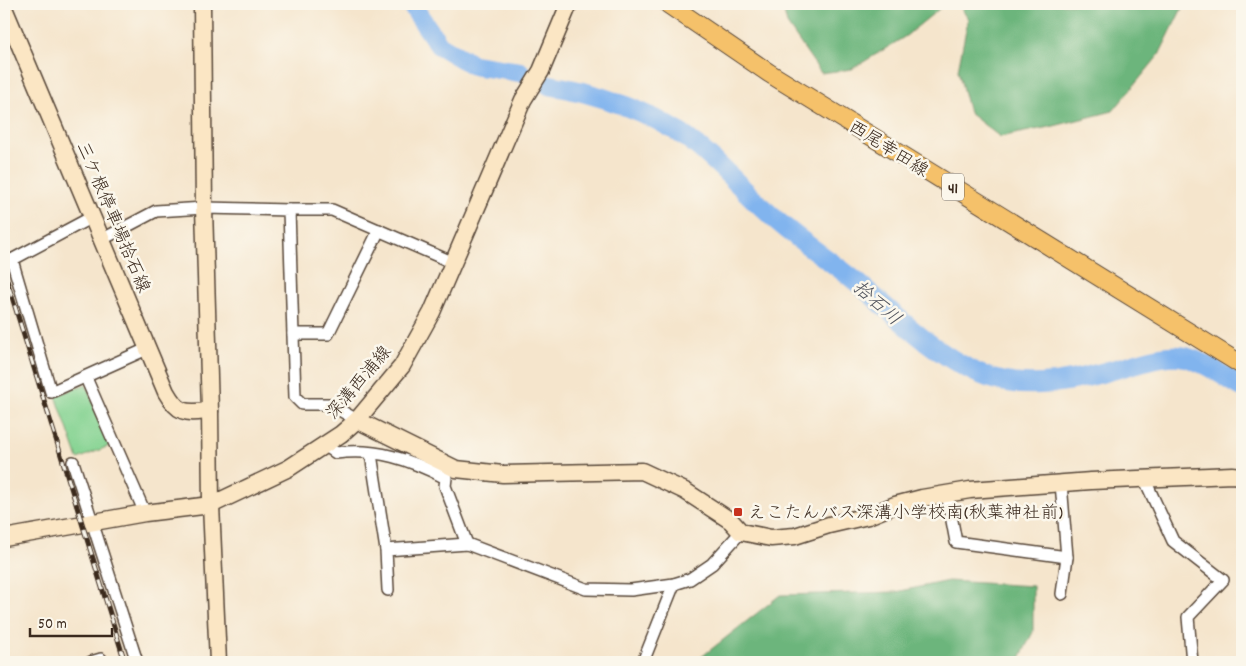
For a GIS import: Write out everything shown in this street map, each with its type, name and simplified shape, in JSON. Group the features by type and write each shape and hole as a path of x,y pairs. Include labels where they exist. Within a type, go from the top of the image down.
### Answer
{"main road":[{"path":"202,4 204,208 211,505 218,662"},
{"name":"深溝西浦線","path":"4,538 145,513 211,505 257,485 326,446 357,420 402,366 432,312 523,100 541,71 569,4"},
{"name":"西尾幸田線","path":"668,4 769,73 1242,365"},
{"name":"三ケ根停車場拾石線","path":"4,8 166,392 174,406 184,411 210,411"},
{"path":"357,420 451,473 504,474 642,471 685,491 731,521 741,532 770,538 795,536 829,525 868,516 895,505 947,494 1061,483 1232,474 1242,476"}],"street":[{"path":"101,240 156,211 204,208 332,210 454,263"},
{"path":"289,210 295,397 302,404 329,404 357,420"},
{"path":"92,217 8,262 51,392 86,378 149,348"},
{"path":"294,334 328,334 378,230"},
{"path":"86,378 145,513"},
{"path":"326,446 336,453 359,450 371,454 389,454 451,473 445,486 467,544"},
{"path":"371,454 386,550 388,590"},
{"path":"73,462 137,662"},
{"path":"1144,478 1173,541 1223,580 1188,617 1192,662"},
{"path":"1061,483 1066,557 1062,594"},
{"path":"947,494 956,542 1066,557"},
{"path":"386,550 467,544 586,589 631,590 674,584 690,578 712,564 741,532"},
{"path":"642,662 674,584"},
{"path":"91,662 101,659 102,662"}],"green space":[{"path":"782,4 945,4 906,36 852,69 821,73 787,24"},
{"path":"959,4 1184,4 1159,55 1113,111 1000,137 969,113 958,70 968,19"},
{"path":"86,384 109,446 78,459 56,396"},
{"path":"948,581 1033,586 1033,632 1018,662 695,662 780,595 896,592"}],"waterway":[{"name":"拾石川","path":"411,4 439,45 473,65 520,72"},
{"name":"拾石川","path":"549,85 621,104 657,120 687,138 712,158 770,215 792,233 855,281 932,345 961,365 977,373 996,380 1015,383 1054,383 1073,380 1158,358 1178,356 1200,362 1242,387"}],"railway":[{"path":"4,271 125,662"}],"place":[{"name":"えこたんバス深溝小学校南(秋葉神社前)","path":"738,512"}]}
